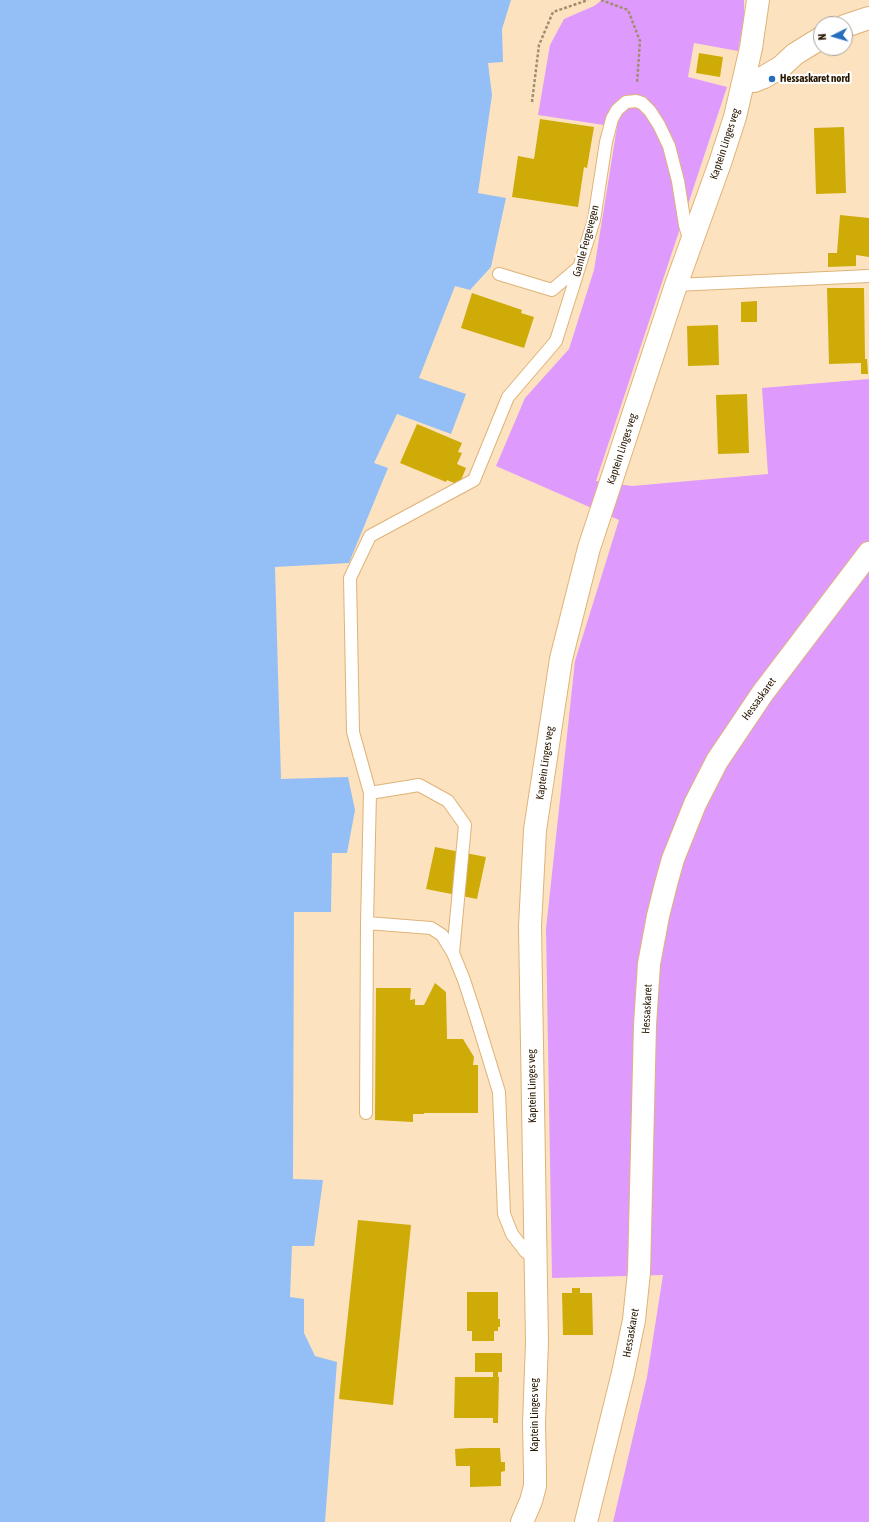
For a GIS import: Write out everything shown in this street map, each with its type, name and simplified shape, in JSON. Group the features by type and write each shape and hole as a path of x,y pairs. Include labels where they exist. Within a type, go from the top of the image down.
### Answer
{"street":[{"name":"Kaptein Linges veg","path":"522,1522 531,1501 535,1486 534,1423 537,1342 530,926 535,830 561,659 589,548 676,285 720,163 744,80 751,48 758,0"},
{"path":"853,23 869,18"},
{"path":"744,80 754,81 764,77 781,67 795,54 813,43"},
{"name":"Hessaskaret","path":"586,1522 623,1372 634,1320 639,1272 645,1025 649,964 666,884 674,859 696,804 717,761 762,694 869,553"}],"lane":[{"path":"636,101 642,103 650,111 659,125 669,146 677,175 685,225 691,245"},
{"name":"Gamle Fergevegen","path":"370,792 353,732 350,578 370,536 474,480 508,397 556,341 594,220 606,142 612,119 617,110 626,102 636,101"},
{"path":"499,274 552,290 580,266"},
{"path":"676,285 869,276"},
{"path":"366,1112 367,923 370,792 419,785 448,801 465,825 453,953"},
{"path":"367,923 431,928 442,935 453,953 474,1009 499,1092 504,1214 512,1234 525,1250 535,1259"}],"path":[{"path":"532,102 539,45 552,12 588,0"},
{"path":"601,0 628,10 640,41 636,101"}],"shaded area":[{"path":"602,0 744,0 744,18 738,51 694,43 688,77 727,87 596,481 632,486 768,474 762,388 869,379 869,1522 613,1522 647,1377 663,1275 552,1278 546,929 575,661 619,520 496,466 525,398 569,349 594,270 617,127 538,115 550,45 564,19 594,6"}],"water":[{"path":"0,0 511,0 502,29 503,62 488,63 492,95 478,193 506,198 491,267 470,290 455,286 419,378 466,394 451,434 397,414 374,463 388,468 349,563 275,567 281,779 348,777 355,810 347,853 332,853 331,912 294,912 293,1179 323,1180 314,1246 292,1246 290,1297 304,1299 304,1333 315,1356 337,1362 325,1522 0,1522"}],"building":[{"path":"699,53 723,57 720,77 696,73"},
{"path":"540,119 594,127 587,168 584,167 578,207 512,197 518,156 534,159"},
{"path":"844,127 846,193 816,194 814,128"},
{"path":"840,215 869,218 869,257 856,255 856,266 828,267 828,253 837,253"},
{"path":"827,288 864,288 865,359 867,359 868,374 861,374 861,363 829,364"},
{"path":"472,293 522,310 521,313 534,317 524,348 461,328"},
{"path":"757,301 757,322 741,322 741,302"},
{"path":"718,325 719,365 688,366 687,326"},
{"path":"747,394 749,453 718,454 716,395"},
{"path":"417,424 462,443 458,452 462,453 457,464 466,468 459,485 447,480 446,482 400,463"},
{"path":"435,847 486,857 477,899 426,889"},
{"path":"435,983 446,992 447,1039 463,1039 474,1057 473,1065 478,1065 478,1113 413,1114 413,1122 375,1120 376,988 411,988 410,1000 415,999 415,1005 424,1005"},
{"path":"358,1220 411,1225 393,1405 339,1399"},
{"path":"572,1288 580,1288 580,1293 592,1293 593,1335 563,1335 562,1293 572,1293"},
{"path":"467,1292 498,1292 498,1319 500,1319 500,1327 498,1327 498,1331 494,1331 494,1341 472,1341 472,1331 467,1331"},
{"path":"475,1353 502,1353 502,1372 498,1372 498,1423 493,1423 493,1418 454,1418 455,1377 493,1377 493,1372 475,1372"},
{"path":"500,1448 501,1462 505,1462 505,1471 501,1472 501,1486 470,1487 470,1466 456,1466 455,1449"}],"place":[{"name":"Hessaskaret nord","path":"772,79"}]}
